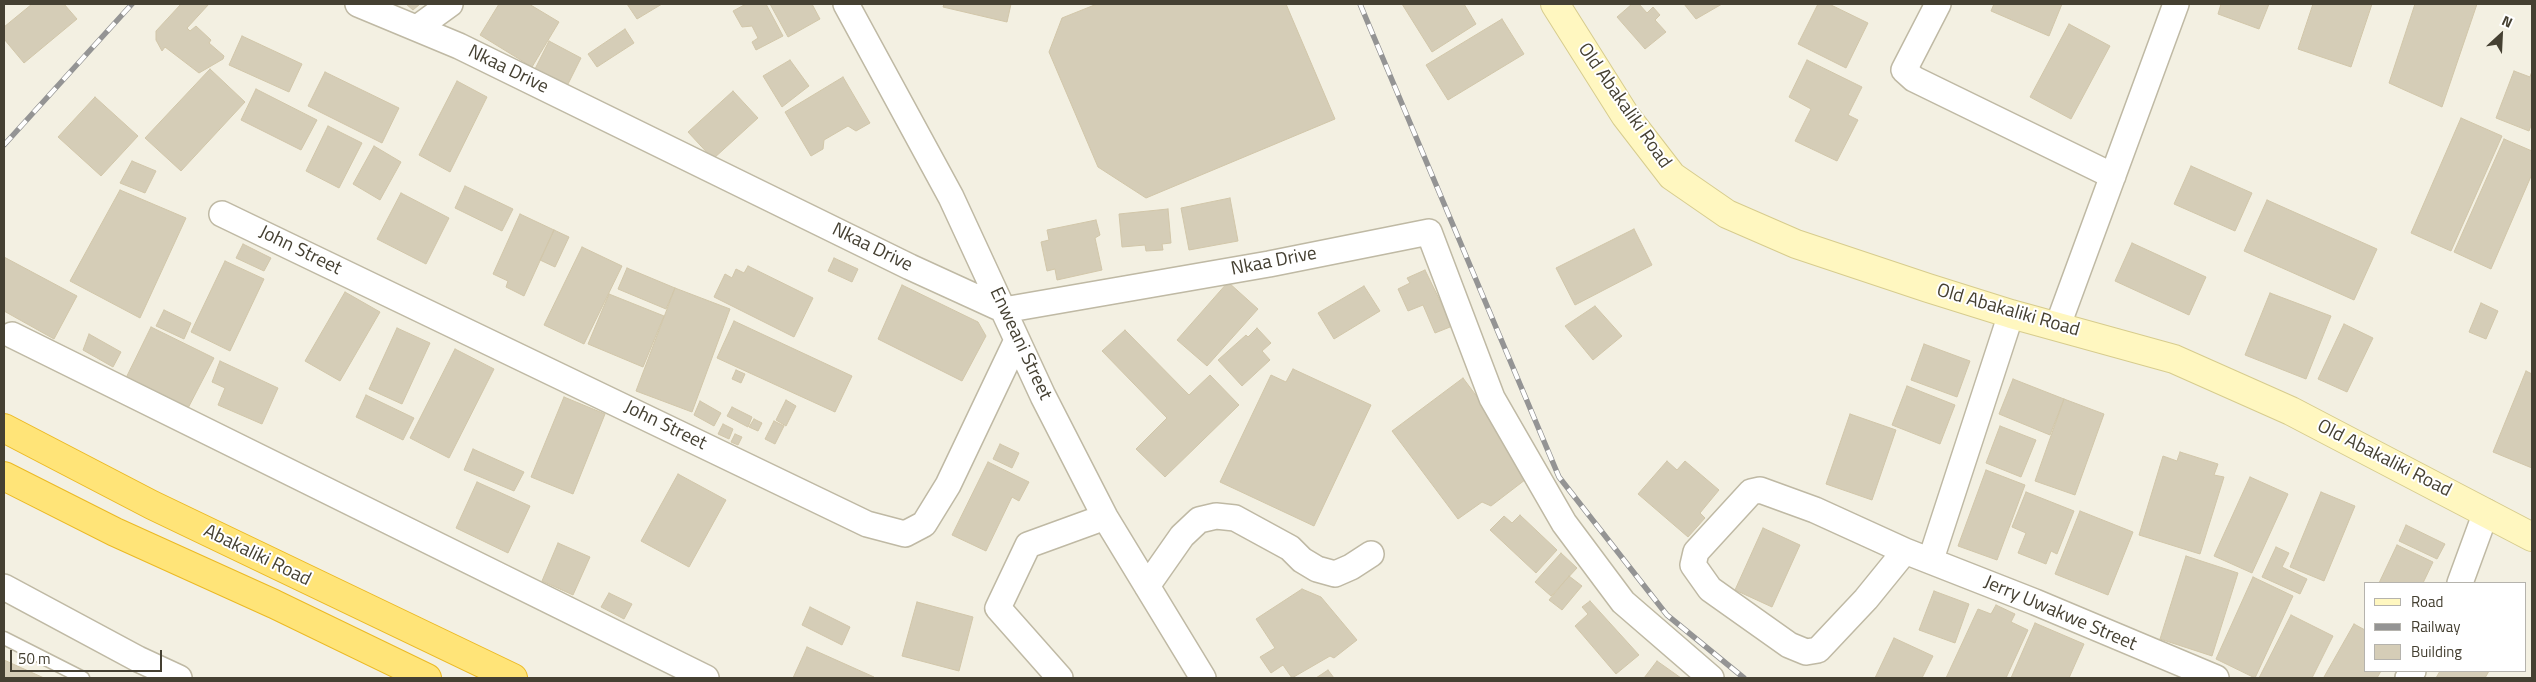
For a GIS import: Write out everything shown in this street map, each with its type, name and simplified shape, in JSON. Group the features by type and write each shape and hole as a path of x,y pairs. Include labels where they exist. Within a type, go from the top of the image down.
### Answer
{"highway":[{"name":"Abakaliki Road","path":"4,428 152,505 513,678"},
{"name":"Abakaliki Road","path":"4,476 115,532 274,604 427,678"}],"main road":[{"name":"Old Abakaliki Road","path":"1555,4 1625,115 1672,176 1727,214 1796,244 2011,314 2058,325 2174,359 2291,411 2532,537"}],"street":[{"name":"Nkaa Drive","path":"358,4 460,46 910,267 1004,310 1269,264 1429,232 1492,398 1564,523 1623,602 1711,678"},
{"path":"417,28 450,4"},
{"name":"Enweani Street","path":"846,4 951,197 1017,340 1105,517 1203,678"},
{"path":"1938,4 1904,70 1914,79 2113,176"},
{"path":"2058,325 2176,4"},
{"name":"John Street","path":"222,214 867,524 905,534 924,524 948,485 1017,340"},
{"path":"1931,559 2011,314"},
{"path":"12,335 706,678"},
{"name":"Jerry Uwakwe Street","path":"1905,551 1866,599 1818,650 1806,652 1789,645 1710,589 1693,565 1696,552 1751,492 1760,490 1815,510 1905,551 1931,559 2216,678"},
{"path":"2460,582 2486,512"},
{"path":"1147,586 1182,536 1199,520 1216,516 1235,518 1290,548 1302,560 1317,569 1336,574 1372,554"},
{"path":"1060,678 998,608 1028,545 1105,517"},
{"path":"4,587 138,659 179,678"}],"lane":[{"path":"4,638 83,678"}],"building":[{"path":"32,4 64,4 77,19 24,63 4,39 4,27"},
{"path":"181,4 209,4 187,28 190,31 196,26 211,40 209,43 224,56 223,59 199,73 165,47 162,51 156,40 156,31"},
{"path":"406,4 420,4 413,10"},
{"path":"499,4 529,4 559,22 532,67 480,35"},
{"path":"627,4 662,4 637,19"},
{"path":"746,4 766,4 783,36 756,50 752,42 758,38 752,26 742,27 733,11"},
{"path":"770,4 812,4 820,19 788,37"},
{"path":"944,4 1011,4 1007,22 943,7"},
{"path":"1097,4 1286,4 1335,119 1146,198 1098,167 1049,52 1062,18"},
{"path":"1402,4 1464,4 1476,24 1432,52"},
{"path":"1632,4 1639,4 1647,13 1653,7 1660,15 1655,20 1666,32 1645,49 1617,17"},
{"path":"1684,4 1722,4 1696,19"},
{"path":"1818,4 1829,4 1868,23 1846,68 1798,44"},
{"path":"1994,4 2062,4 2049,36 1991,11"},
{"path":"2221,4 2269,4 2259,29 2218,14"},
{"path":"2313,4 2372,4 2351,67 2298,49"},
{"path":"2415,4 2477,4 2442,107 2389,83"},
{"path":"1502,19 1524,54 1448,100 1426,65"},
{"path":"2069,24 2110,46 2071,119 2030,97"},
{"path":"625,29 634,43 597,67 588,54"},
{"path":"242,36 302,64 289,92 229,65"},
{"path":"549,41 581,58 567,86 535,69"},
{"path":"790,60 809,86 782,107 763,76"},
{"path":"1807,60 1862,87 1848,115 1858,120 1837,161 1795,141 1811,109 1789,97"},
{"path":"210,69 245,102 181,171 145,138"},
{"path":"2514,71 2530,77 2532,71 2532,123 2529,131 2496,118"},
{"path":"325,72 399,108 382,143 308,106"},
{"path":"843,77 870,123 856,131 848,126 824,140 823,149 811,156 785,112"},
{"path":"457,81 487,97 450,172 419,155"},
{"path":"256,89 317,120 301,150 241,120"},
{"path":"733,91 758,118 713,159 688,132"},
{"path":"95,97 138,136 101,176 58,137"},
{"path":"2461,118 2502,136 2451,251 2411,233"},
{"path":"328,126 362,143 339,188 306,171"},
{"path":"2504,139 2532,151 2532,174 2491,269 2454,252"},
{"path":"374,146 401,162 380,200 353,184"},
{"path":"132,161 156,171 145,193 120,183"},
{"path":"2191,166 2252,193 2235,231 2174,204"},
{"path":"465,186 513,209 502,231 455,208"},
{"path":"120,190 186,218 140,318 70,281"},
{"path":"401,193 449,218 426,264 377,239"},
{"path":"1230,198 1238,241 1189,250 1181,208"},
{"path":"2267,200 2377,249 2354,300 2244,251"},
{"path":"1168,209 1171,243 1162,244 1163,250 1146,251 1145,245 1122,247 1119,214"},
{"path":"520,214 554,230 524,296 506,287 508,281 493,274"},
{"path":"1096,220 1100,235 1095,238 1102,270 1057,280 1055,269 1047,271 1041,242 1049,240 1047,230"},
{"path":"1634,229 1652,265 1575,305 1556,268"},
{"path":"554,230 569,237 555,267 540,260"},
{"path":"2132,243 2206,277 2189,315 2115,281"},
{"path":"243,244 271,258 264,271 236,258"},
{"path":"582,247 622,266 584,344 544,325"},
{"path":"4,257 77,296 54,339 4,311"},
{"path":"834,258 858,269 852,282 828,271"},
{"path":"225,261 264,279 230,351 191,332"},
{"path":"748,266 813,298 794,337 714,297 725,274 732,278 736,269 744,273"},
{"path":"627,268 675,288 666,309 618,289"},
{"path":"1425,270 1446,313 1449,311 1455,325 1435,333 1423,305 1408,311 1398,289 1410,283 1407,278"},
{"path":"1228,282 1258,309 1207,366 1177,340"},
{"path":"902,285 978,322 986,336 962,381 878,339"},
{"path":"1364,286 1380,311 1334,339 1318,313"},
{"path":"675,288 730,309 692,412 636,391"},
{"path":"345,292 380,312 340,381 305,361"},
{"path":"2270,293 2331,316 2306,379 2245,355"},
{"path":"609,294 664,316 643,367 588,344"},
{"path":"2481,303 2498,311 2486,339 2469,332"},
{"path":"1595,306 1622,336 1593,360 1565,326"},
{"path":"164,310 191,323 184,339 156,326"},
{"path":"734,321 852,376 835,412 717,358"},
{"path":"2344,324 2373,338 2347,392 2318,379"},
{"path":"151,327 214,358 186,412 124,382"},
{"path":"397,328 430,343 402,404 369,389"},
{"path":"1257,328 1271,343 1262,351 1270,360 1242,386 1218,360 1246,335 1248,337"},
{"path":"1125,330 1189,395 1210,375 1239,405 1165,477 1136,449 1167,418 1102,351"},
{"path":"89,334 121,352 113,367 83,350"},
{"path":"1924,344 1970,361 1957,397 1911,380"},
{"path":"455,349 494,369 449,458 410,438"},
{"path":"220,361 278,388 262,424 218,405 225,388 212,382"},
{"path":"1293,369 1371,405 1314,526 1220,482 1271,375 1286,382"},
{"path":"736,370 745,374 741,383 732,379"},
{"path":"2526,371 2532,374 2532,468 2493,452"},
{"path":"1463,378 1534,473 1491,506 1482,502 1458,519 1392,431"},
{"path":"2013,379 2064,399 2050,435 1999,414"},
{"path":"1907,386 1955,405 1940,444 1892,425"},
{"path":"366,395 414,418 403,440 356,417"},
{"path":"564,397 605,414 573,494 531,477"},
{"path":"2064,399 2104,414 2075,495 2035,481"},
{"path":"786,400 796,406 786,426 776,420"},
{"path":"700,401 721,413 714,426 694,415"},
{"path":"732,407 752,417 748,427 727,416"},
{"path":"1850,414 1896,430 1872,500 1826,484"},
{"path":"754,419 762,423 758,431 749,427"},
{"path":"774,421 784,426 775,444 765,439"},
{"path":"723,424 733,429 729,439 718,434"},
{"path":"2000,426 2036,440 2021,477 1986,463"},
{"path":"735,434 742,437 738,445 731,442"},
{"path":"1000,444 1019,453 1012,468 993,459"},
{"path":"473,449 524,472 514,491 464,470"},
{"path":"2180,452 2218,464 2214,475 2224,477 2200,554 2139,535 2163,456 2177,461"},
{"path":"1667,461 1677,470 1685,461 1719,490 1700,513 1705,518 1688,537 1638,494"},
{"path":"988,462 1029,482 1019,501 1012,497 986,551 952,535"},
{"path":"1986,470 2025,485 1997,560 1958,546"},
{"path":"678,474 726,500 689,567 641,541"},
{"path":"2250,477 2288,494 2252,573 2214,556"},
{"path":"477,482 530,506 508,553 456,528"},
{"path":"2026,492 2074,511 2057,554 2051,551 2046,564 2018,553 2026,533 2012,527"},
{"path":"2321,492 2355,506 2324,581 2290,567"},
{"path":"2080,511 2133,532 2108,595 2055,574"},
{"path":"1520,515 1557,550 1536,573 1490,530 1504,516 1512,523"},
{"path":"2406,525 2445,544 2437,559 2399,541"},
{"path":"1763,528 1800,545 1772,607 1735,590"},
{"path":"558,543 590,557 573,595 542,581"},
{"path":"2397,545 2433,562 2423,582 2379,582"},
{"path":"2276,547 2289,553 2282,567 2307,579 2300,594 2262,577"},
{"path":"1561,553 1577,568 1551,596 1535,582"},
{"path":"2186,556 2238,573 2212,656 2160,639"},
{"path":"1569,576 1582,586 1562,610 1549,600"},
{"path":"2253,577 2293,596 2255,678 2216,659"},
{"path":"1302,589 1321,597 1357,640 1334,658 1330,656 1292,678 1283,665 1271,673 1260,657 1275,648 1256,619"},
{"path":"1934,591 1969,604 1955,643 1919,630"},
{"path":"609,593 632,604 624,619 601,607"},
{"path":"1590,601 1639,655 1616,674 1575,626 1588,614 1582,607"},
{"path":"917,602 973,617 959,671 902,656"},
{"path":"1996,605 2015,614 2011,622 2028,630 2006,678 1946,678 1978,609 1991,614"},
{"path":"810,607 850,627 842,645 802,625"},
{"path":"2291,615 2333,636 2312,678 2259,678"},
{"path":"2035,623 2084,644 2069,678 2011,678"},
{"path":"2354,624 2364,629 2364,672 2380,672 2377,678 2324,677"},
{"path":"1894,638 1933,656 1922,678 1875,678"},
{"path":"807,647 874,677 874,678 793,678"},
{"path":"4,660 44,678 4,678"},
{"path":"1657,661 1681,678 1644,678"},
{"path":"1328,670 1334,678 1316,678"},
{"path":"2439,672 2488,672 2485,678 2436,678"}],"railway":[{"path":"4,145 132,4"},
{"path":"1360,4 1559,477 1667,615 1744,678"}]}
